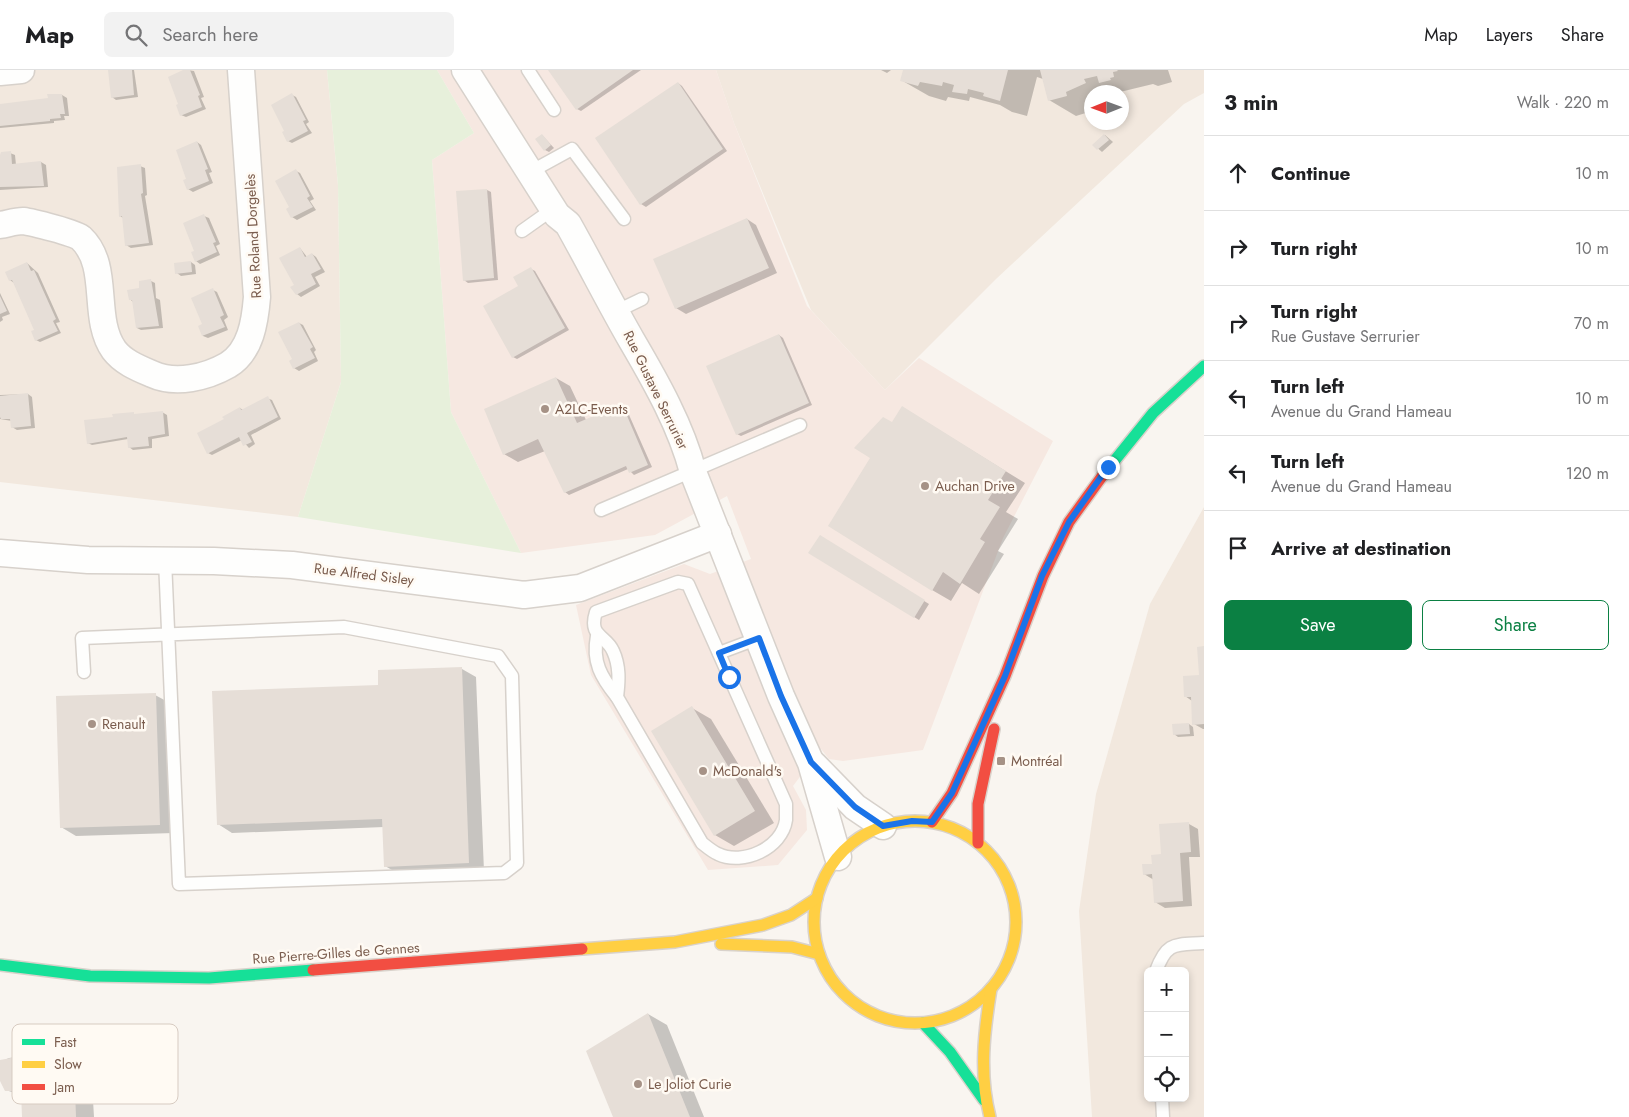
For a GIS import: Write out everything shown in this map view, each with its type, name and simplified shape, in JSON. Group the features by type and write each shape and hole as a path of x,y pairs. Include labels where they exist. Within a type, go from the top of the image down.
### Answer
{"main road":[{"path":"932,822 952,793 1005,676 1042,576 1069,522 1108,467 1153,412 1204,366"},
{"path":"978,843 981,786 1005,676"},
{"path":"912,821 932,822 954,829 978,843 994,860 1006,879 1014,902 1016,925 1010,955 1004,969 991,989 977,1002 961,1013 942,1020 923,1023 900,1022 879,1017 859,1007 837,986 828,974 819,954 815,932 817,898 827,874 838,857 851,844 883,826 912,821"},
{"name":"Rue Pierre-Gilles de Gennes","path":"0,965 90,976 209,978 675,942 763,925 791,915 817,898"},
{"name":"Rue Pierre-Gilles de Gennes","path":"675,942 792,947 819,954"},
{"path":"984,1100 983,1040 991,989"},
{"path":"923,1023 950,1052 984,1100 990,1117"}],"street":[{"path":"0,72 21,70"},
{"name":"Rue Roland Dorgelès","path":"0,225 23,221 80,237 90,250 97,272 104,328 114,350 130,364 158,377 188,379 213,373 232,362 245,347 254,325 257,297 241,70"},
{"name":"Rue Gustave Serrurier","path":"465,70 554,209 568,224 664,399 687,450 693,472 781,696 811,762 838,857"},
{"name":"Rue Alfred Sisley","path":"0,553 88,560 165,560 292,565 524,595 580,588 718,534"},
{"name":"Rue Gustave Serrurier","path":"811,762 855,807 883,826"}],"lane":[{"path":"528,70 554,110"},
{"path":"530,172 572,149 624,219"},
{"path":"522,231 554,209"},
{"path":"617,311 642,299"},
{"path":"600,510 800,425"},
{"path":"84,672 82,638 168,634 344,628 498,656 512,676 517,862 504,873 180,884 168,634 165,560"},
{"path":"678,582 688,584 719,653 786,804 786,821 772,844 757,853 738,858 719,855 702,843 618,697 605,681 594,653 597,636 594,620 596,612 678,582"},
{"path":"597,636 613,649 620,676 618,697"},
{"path":"719,653 759,638"},
{"path":"1158,967 1163,953 1174,946 1204,943"},
{"path":"1162,1102 1163,1117"}],"shaded area":[{"path":"0,70 327,70 338,185 341,382 298,517 0,482"},
{"path":"437,70 716,70 734,123 807,306 885,390 919,358 1053,441 1003,538 923,750 843,761 829,759 821,749 793,786 806,810 807,830 778,865 708,870 591,675 576,605 684,564 710,574 751,559 727,496 655,535 521,553 451,412 432,160 474,133"},
{"path":"716,70 1204,70 1204,93 1184,104 996,279 885,390 811,310 734,123"},
{"path":"1204,507 1204,1117 1092,1117 1079,911 1096,794 1150,604"}],"green space":[{"path":"327,70 437,70 474,133 432,160 451,412 521,553 298,517 341,382 338,185"}],"building":[{"path":"108,70 132,70 134,95 111,98"},
{"path":"183,70 190,70 200,95 198,96 202,107 180,116 176,105 178,104 168,77"},
{"path":"548,70 633,70 576,110"},
{"path":"903,70 1008,70 1000,101 983,96 984,93 968,89 967,94 952,92 954,85 943,82 942,86 920,82 918,86 900,81"},
{"path":"1040,70 1118,71 1113,72 1114,77 1110,78 1111,80 1099,83 1097,76 1084,79 1086,83 1066,92 1067,96 1048,101"},
{"path":"678,82 723,149 640,205 595,138"},
{"path":"292,93 306,120 303,121 308,131 287,142 282,132 284,131 271,105"},
{"path":"47,94 62,94 65,114 60,114 61,118 50,119 50,121 0,126 0,104 48,98"},
{"path":"542,134 551,145 544,151 535,139"},
{"path":"1104,134 1109,140 1097,150 1092,145"},
{"path":"197,141 208,169 205,170 209,181 187,190 183,180 186,179 176,150"},
{"path":"11,151 12,164 41,161 44,186 0,187 0,155 1,152"},
{"path":"141,164 143,193 141,194 149,243 125,246 122,216 119,217 117,167"},
{"path":"296,169 310,196 307,198 313,207 291,218 286,209 289,207 275,181"},
{"path":"487,189 494,278 463,281 456,191"},
{"path":"204,214 216,242 213,243 217,252 195,262 191,252 194,251 183,223"},
{"path":"747,218 769,268 675,309 653,259"},
{"path":"300,247 305,257 312,253 321,269 311,274 316,284 296,295 290,287 294,285 279,258"},
{"path":"191,261 192,272 175,274 174,263"},
{"path":"27,262 31,271 34,270 56,319 53,321 58,331 35,341 31,331 34,330 12,280 9,281 5,272"},
{"path":"531,267 565,328 512,358 483,306 518,286 513,277"},
{"path":"151,279 159,326 136,328 132,300 129,300 127,290 139,288 139,281"},
{"path":"213,288 224,315 220,317 225,327 202,336 198,326 202,324 191,298"},
{"path":"0,296 7,311 0,314"},
{"path":"299,322 313,347 310,349 315,358 293,369 289,361 292,359 278,332"},
{"path":"779,334 809,403 736,435 706,366"},
{"path":"556,377 577,423 622,404 648,465 629,473 626,466 564,493 538,439 503,455 484,409"},
{"path":"28,393 31,426 11,428 10,419 1,419 0,417 0,396"},
{"path":"268,396 278,417 247,433 252,442 243,446 239,437 207,454 197,433 224,419 222,417 240,407 241,410"},
{"name":"Auchan Drive","path":"902,406 1006,471 988,500 1000,507 980,539 985,542 960,584 943,572 932,591 828,526 870,458 854,448 883,417 892,422"},
{"path":"163,411 165,434 148,437 149,446 128,448 127,437 87,444 84,420 113,417 112,414"},
{"path":"820,535 925,600 914,618 808,553"},
{"path":"1204,646 1204,724 1192,725 1191,697 1184,697 1183,676 1199,675 1197,647"},
{"path":"462,667 469,863 384,867 382,819 217,825 212,691 378,685 378,670"},
{"path":"156,693 160,825 60,828 56,696"},
{"name":"McDonald's","path":"692,706 755,811 714,836 651,731"},
{"path":"1189,723 1190,734 1173,735 1172,724"},
{"path":"1189,822 1191,852 1180,853 1183,901 1154,903 1152,874 1143,875 1142,864 1152,864 1151,855 1161,854 1159,824"},
{"name":"Le Joliot Curie","path":"648,1013 690,1117 613,1117 586,1051"},
{"path":"12,1058 12,1091 5,1091 0,1081 0,1060"},
{"path":"22,1104 76,1104 76,1117 22,1117"}],"traffic: fast":[{"path":"1103,475 1153,413 1204,366"},
{"path":"0,965 90,976 209,978 313,970"},
{"path":"923,1023 950,1052 984,1100"}],"traffic: slow":[{"path":"915,821 935,823 954,829 971,838 993,858 1008,883 1014,902 1016,922 1014,942 1008,961 999,978 979,1000 954,1015 935,1021 915,1023 895,1021 876,1015 859,1006 837,986 822,961 816,942 814,922 816,902 822,883 831,866 851,844 876,829 895,823 915,821"},
{"path":"582,949 675,942 763,925 791,915 817,898"},
{"path":"721,944 792,947 819,954"},
{"path":"990,1117 985,1085 984,1053 991,989"}],"traffic: jam":[{"path":"932,822 952,793 1005,676 1043,576 1069,522 1103,475"},
{"path":"978,843 978,804 994,729"},
{"path":"313,970 582,949"}],"place":[{"name":"A2LC-Events","path":"545,409"},
{"name":"Auchan Drive","path":"925,486"},
{"name":"Renault","path":"92,724"},
{"name":"Montréal","path":"1001,761"},
{"name":"McDonald's","path":"703,771"},
{"name":"Le Joliot Curie","path":"638,1084"}],"route":[{"path":"729,677 719,653 759,638 781,696 811,762 855,807 883,826 912,821 932,822 952,793 1005,676 1042,576 1069,522 1108,467"}]}
